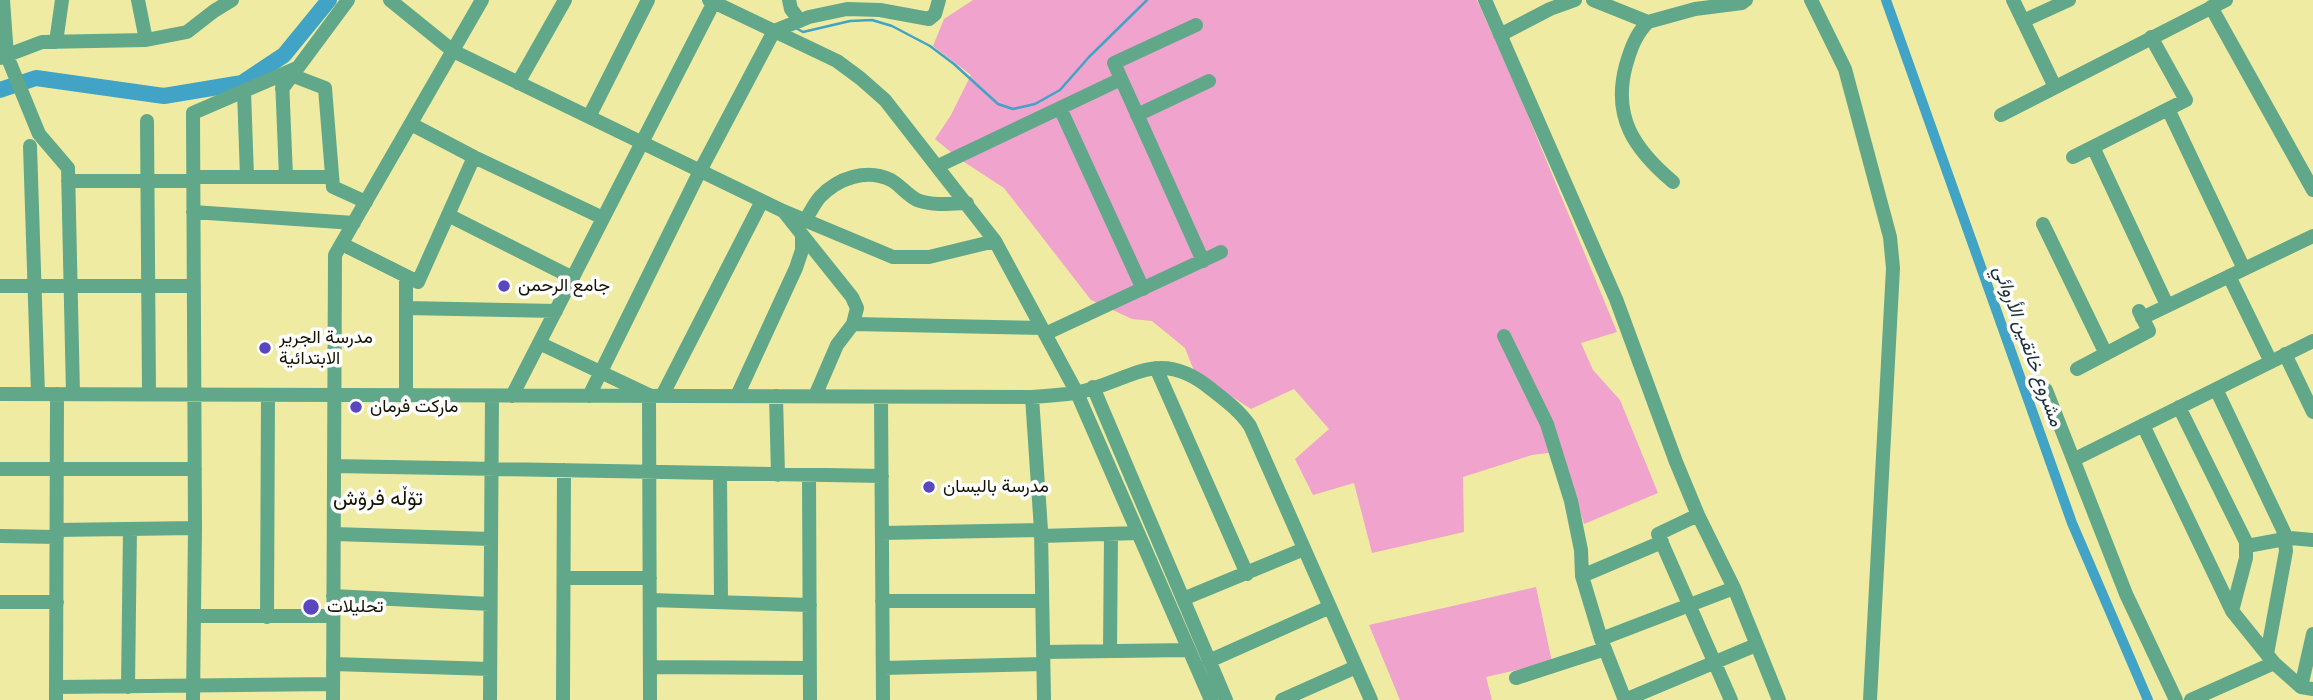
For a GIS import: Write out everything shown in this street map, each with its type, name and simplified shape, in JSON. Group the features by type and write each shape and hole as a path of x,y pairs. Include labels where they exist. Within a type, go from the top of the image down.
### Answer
{"street":[{"path":"56,42 62,0"},
{"path":"138,0 146,40"},
{"path":"3,57 42,42 146,40 187,32 213,5 232,0"},
{"path":"193,693 195,395 192,113 288,76 348,0"},
{"path":"390,0 453,51 783,211 892,257 929,257 995,241"},
{"path":"333,700 335,256 482,0"},
{"path":"519,83 565,0"},
{"path":"589,117 648,0"},
{"path":"789,0 791,9 800,21"},
{"path":"589,396 700,171 780,29 837,5 882,5 929,19 935,14 939,0"},
{"path":"1485,0 1616,299 1698,515 1734,588 1779,700"},
{"path":"1500,35 1540,6 1574,0"},
{"path":"1593,0 1648,22"},
{"path":"1673,182 1639,149 1626,125 1621,91 1630,49 1639,31 1668,7 1742,3 1746,0"},
{"path":"1811,0 1845,69 1890,237 1893,268 1870,700"},
{"path":"2013,0 2055,88"},
{"path":"2023,22 2069,0"},
{"path":"2001,115 2227,0"},
{"path":"512,396 642,143 711,1 780,29 837,61 885,100 995,241 1077,393 1138,533 1183,599 1209,661 1217,698"},
{"path":"2,3 3,57 39,134 68,168 73,394"},
{"path":"2211,8 2313,190"},
{"path":"1196,25 1114,63 1203,261"},
{"path":"2073,157 2186,100 2151,37"},
{"path":"286,177 288,76"},
{"path":"288,76 324,88 332,187 366,202"},
{"path":"937,166 1121,79"},
{"path":"1137,115 1209,81"},
{"path":"244,91 247,177"},
{"path":"1060,108 1143,289"},
{"path":"2168,109 2244,269"},
{"path":"147,121 149,394"},
{"path":"411,124 603,218"},
{"path":"30,146 38,394"},
{"path":"2093,147 2167,305"},
{"path":"342,244 418,282 474,157"},
{"path":"805,220 821,197 844,180 857,175 874,175 893,181 904,192 918,200 940,205 967,203"},
{"path":"68,181 332,177"},
{"path":"650,700 650,472 656,395 762,201"},
{"path":"783,211 852,297 857,308 853,324 837,345 815,396"},
{"path":"194,212 354,223"},
{"path":"448,215 573,278"},
{"path":"2043,224 2106,354"},
{"path":"737,396 796,268 802,250 802,236"},
{"path":"2077,369 2149,331 2140,314 2167,305 2313,236"},
{"path":"853,324 1044,331 1221,252"},
{"path":"405,395 406,276"},
{"path":"2229,276 2271,362"},
{"path":"0,286 194,286"},
{"path":"406,308 556,311"},
{"path":"1504,336 1548,424 1571,501 1581,550 1582,576 1603,644 1625,700 1657,694 1714,661 1756,645"},
{"path":"2075,459 2313,341"},
{"path":"539,343 599,373 656,395"},
{"path":"2285,355 2313,412"},
{"path":"0,394 1032,397 1077,393 1156,368 1179,369 1193,375 1244,417 1258,440 1371,700"},
{"path":"1156,368 1247,574"},
{"path":"1093,387 1163,571 1189,650 1217,698"},
{"path":"2216,389 2286,539 2270,659"},
{"path":"2046,390 2126,594 2176,700"},
{"path":"57,394 57,694 128,687 193,693 259,693 333,684"},
{"path":"267,617 268,395"},
{"path":"489,700 492,396"},
{"path":"776,396 778,475"},
{"path":"881,397 883,700"},
{"path":"1032,397 1041,533 1044,700"},
{"path":"2179,407 2247,546 2232,611"},
{"path":"2143,425 2232,611 2270,659 2307,688"},
{"path":"334,466 882,476"},
{"path":"0,469 195,469"},
{"path":"563,700 565,470"},
{"path":"720,473 721,602"},
{"path":"809,475 810,700"},
{"path":"1698,515 1658,534 1731,700"},
{"path":"0,536 195,528"},
{"path":"128,687 130,529"},
{"path":"882,533 1138,533"},
{"path":"334,534 491,539"},
{"path":"1110,651 1111,534"},
{"path":"2247,546 2295,537 2313,540"},
{"path":"1582,576 1662,542"},
{"path":"1183,599 1304,550"},
{"path":"564,578 650,578"},
{"path":"1516,678 1603,644 1690,603 1734,588"},
{"path":"333,596 490,604"},
{"path":"650,600 810,605"},
{"path":"882,601 1042,601"},
{"path":"0,602 57,602"},
{"path":"1209,661 1330,607"},
{"path":"195,616 333,616"},
{"path":"2307,688 2313,634"},
{"path":"883,668 1110,651 1189,650"},
{"path":"2191,700 2270,659"},
{"path":"333,664 490,669"},
{"path":"650,667 810,668"},
{"path":"1292,698 1356,667"},
{"path":"2225,684 2230,700"}],"shaded area":[{"path":"973,0 1477,0 1519,94 1617,332 1581,343 1593,370 1620,400 1658,493 1584,524 1562,451 1532,455 1463,477 1464,532 1372,553 1354,483 1313,495 1295,459 1329,429 1294,389 1251,409 1195,373 1185,348 1152,321 1132,319 1091,300 1004,188 958,158 935,139 951,115 971,75 933,46 944,19"},
{"path":"1536,587 1552,662 1486,677 1492,700 1400,700 1369,625"}],"waterway":[{"path":"0,90 36,78 164,96 242,83 284,55 329,0"},
{"path":"796,28 803,32 850,21 872,20 892,26 930,46 998,104 1013,109 1035,104 1060,90 1147,0"},
{"name":"مشروع خانقين الأروائي","path":"1886,0 2072,523 2148,700"}],"place":[{"name":"جامع الرحمن","path":"504,286"},
{"name":"مدرسة الجرير الابتدائية","path":"265,348"},
{"name":"مارکت فرمان","path":"356,407"},
{"name":"مدرسة بالیسان","path":"929,487"},
{"name":"تحلیلات","path":"311,607"}],"district":[{"name":"تۆڵە فرۆش","path":"378,499"}]}
